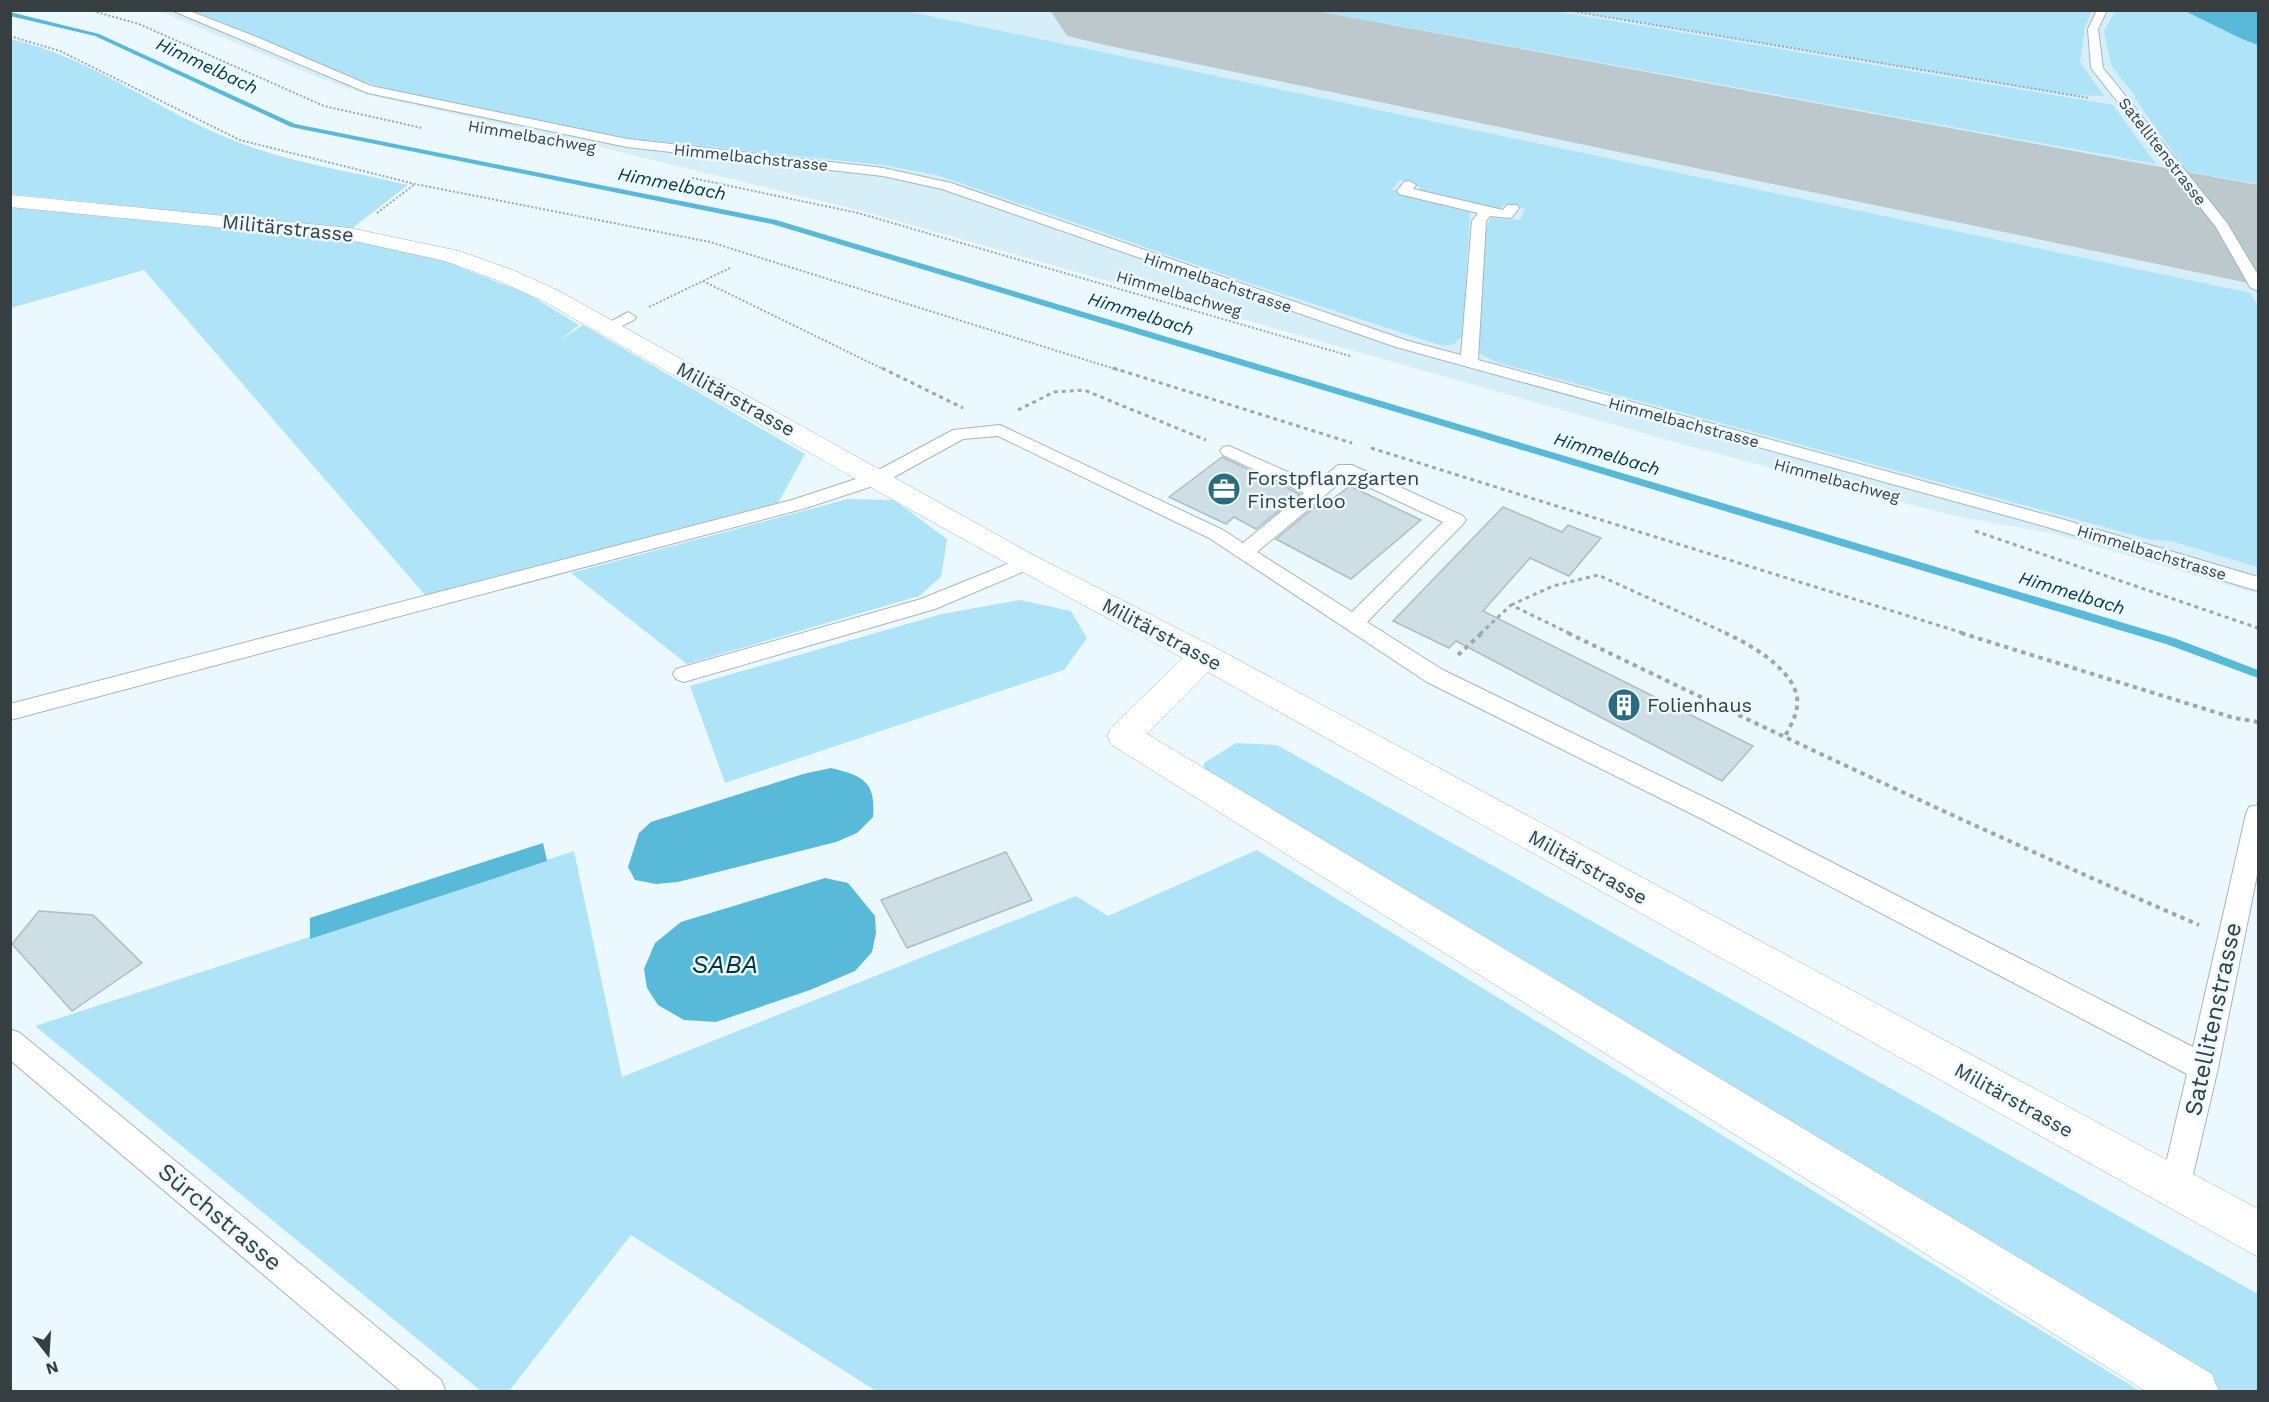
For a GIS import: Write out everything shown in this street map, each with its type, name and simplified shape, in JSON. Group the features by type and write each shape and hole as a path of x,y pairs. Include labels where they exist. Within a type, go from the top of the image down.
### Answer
{"street":[{"name":"Militärstrasse","path":"10,201 350,234 451,256 494,271 550,296 878,478 1025,563 1205,656 2259,1234"},
{"path":"1205,656 1124,736 2194,1392"}],"lane":[{"name":"Himmelbachstrasse","path":"176,10 255,40 368,89 627,143 883,172 946,186 1266,299 1469,364 2051,522 2259,584"},
{"name":"Satellitenstrasse","path":"2102,10 2093,28 2097,68 2222,226 2259,287"},
{"path":"1409,185 1404,191 1487,211 1506,215 1512,208"},
{"path":"1469,364 1479,221 1487,211"},
{"path":"607,328 628,317"},
{"path":"10,711 787,507 878,478 959,434 997,426 1216,534 1435,676 1713,813 2204,1068"},
{"path":"1229,451 1317,492"},
{"path":"1244,552 1345,469 1456,520 1353,624"},
{"path":"684,674 928,604 1025,563"},
{"name":"Satellitenstrasse","path":"2176,1189 2259,814"},
{"name":"Sürchstrasse","path":"10,1042 429,1392"}],"path":[{"path":"89,10 139,24 324,106 355,115 429,129"},
{"path":"1565,10 2067,96 2123,100"},
{"path":"10,36 60,51 240,140 415,183 711,243 2234,718 2259,722"},
{"name":"Himmelbachweg","path":"685,176 778,194 858,213 1358,358"},
{"path":"350,234 415,183"},
{"path":"628,317 732,267"},
{"path":"703,280 997,426 1054,392 1084,390 1229,451"},
{"path":"1972,530 2259,628"},
{"path":"1435,676 1511,605 1531,593 1553,585 1576,578 1598,575 1752,645 1779,668 1796,693 1796,716 1784,738"},
{"path":"1511,605 1784,738 2032,852 2230,939"}],"shaded area":[{"path":"159,11 2258,11 2258,594 2052,533 1954,516 1685,445 862,211 571,140 368,95 323,79"},
{"path":"194,11 906,11 2251,293 2258,307 2258,567 2171,541 2152,540 1496,362 1479,353 1476,346 1487,225 1491,218 1520,220 1525,209 1505,204 1499,210 1419,191 1420,187 1401,180 1391,189 1470,211 1463,335 1454,344 1443,346 1243,281 937,175 883,165 626,138 400,92 362,81"},
{"path":"1318,11 1554,11 2113,105 2156,164"},
{"path":"1574,11 2092,11 2085,27 2080,62 2104,96 2070,95"},
{"path":"2115,11 2258,11 2258,184 2186,171 2134,97 2136,97 2112,67 2104,31"},
{"path":"11,39 69,58 207,129 256,149 408,185 355,226 350,233 444,261 528,294 579,325 559,341 583,325 805,454 778,503 425,595 144,270 11,308 11,206 137,219 158,209 11,194"},
{"path":"848,499 894,500 947,539 941,577 919,596 687,664 571,573"},
{"path":"1020,600 1071,611 1087,638 1064,670 725,783 690,686 942,614"},
{"path":"1236,743 1277,745 2258,1294 2258,1391 2191,1391 1205,796 1204,763"},
{"path":"1257,850 2140,1391 876,1391 631,1235 509,1391 481,1391 35,1026 574,851 622,1077 1076,896 1108,916"}],"water":[{"path":"2185,11 2258,11 2258,45"},
{"path":"831,768 859,778 865,782 872,795 873,817 857,833 836,842 678,882 656,884 635,880 628,867 639,833 651,822 803,774"},
{"path":"543,843 547,861 310,939 310,918"},
{"name":"SABA","path":"825,878 848,883 875,916 876,933 872,952 855,971 810,990 716,1022 684,1020 658,1005 647,988 644,969 655,943 681,922"}],"building":[{"name":"Forstpflanzgarten Finsterloo","path":"1222,457 1300,494 1256,529 1234,517 1226,524 1169,497"},
{"path":"1350,486 1421,520 1351,579 1276,539 1322,501 1327,503"},
{"path":"1503,507 1562,532 1568,525 1601,538 1569,576 1530,558 1483,611 1753,746 1722,781 1456,641 1449,648 1393,621"},
{"path":"1006,852 1032,900 907,948 881,900"},
{"path":"39,911 93,915 142,963 72,1011 12,944"}],"waterway":[{"name":"Himmelbach","path":"10,14 97,35 293,126 773,222 2170,641 2258,674"}],"runway":[{"path":"1110,10 2258,235"}],"place":[{"name":"Forstpflanzgarten Finsterloo","path":"1224,489"},
{"name":"Folienhaus","path":"1624,705"}]}
